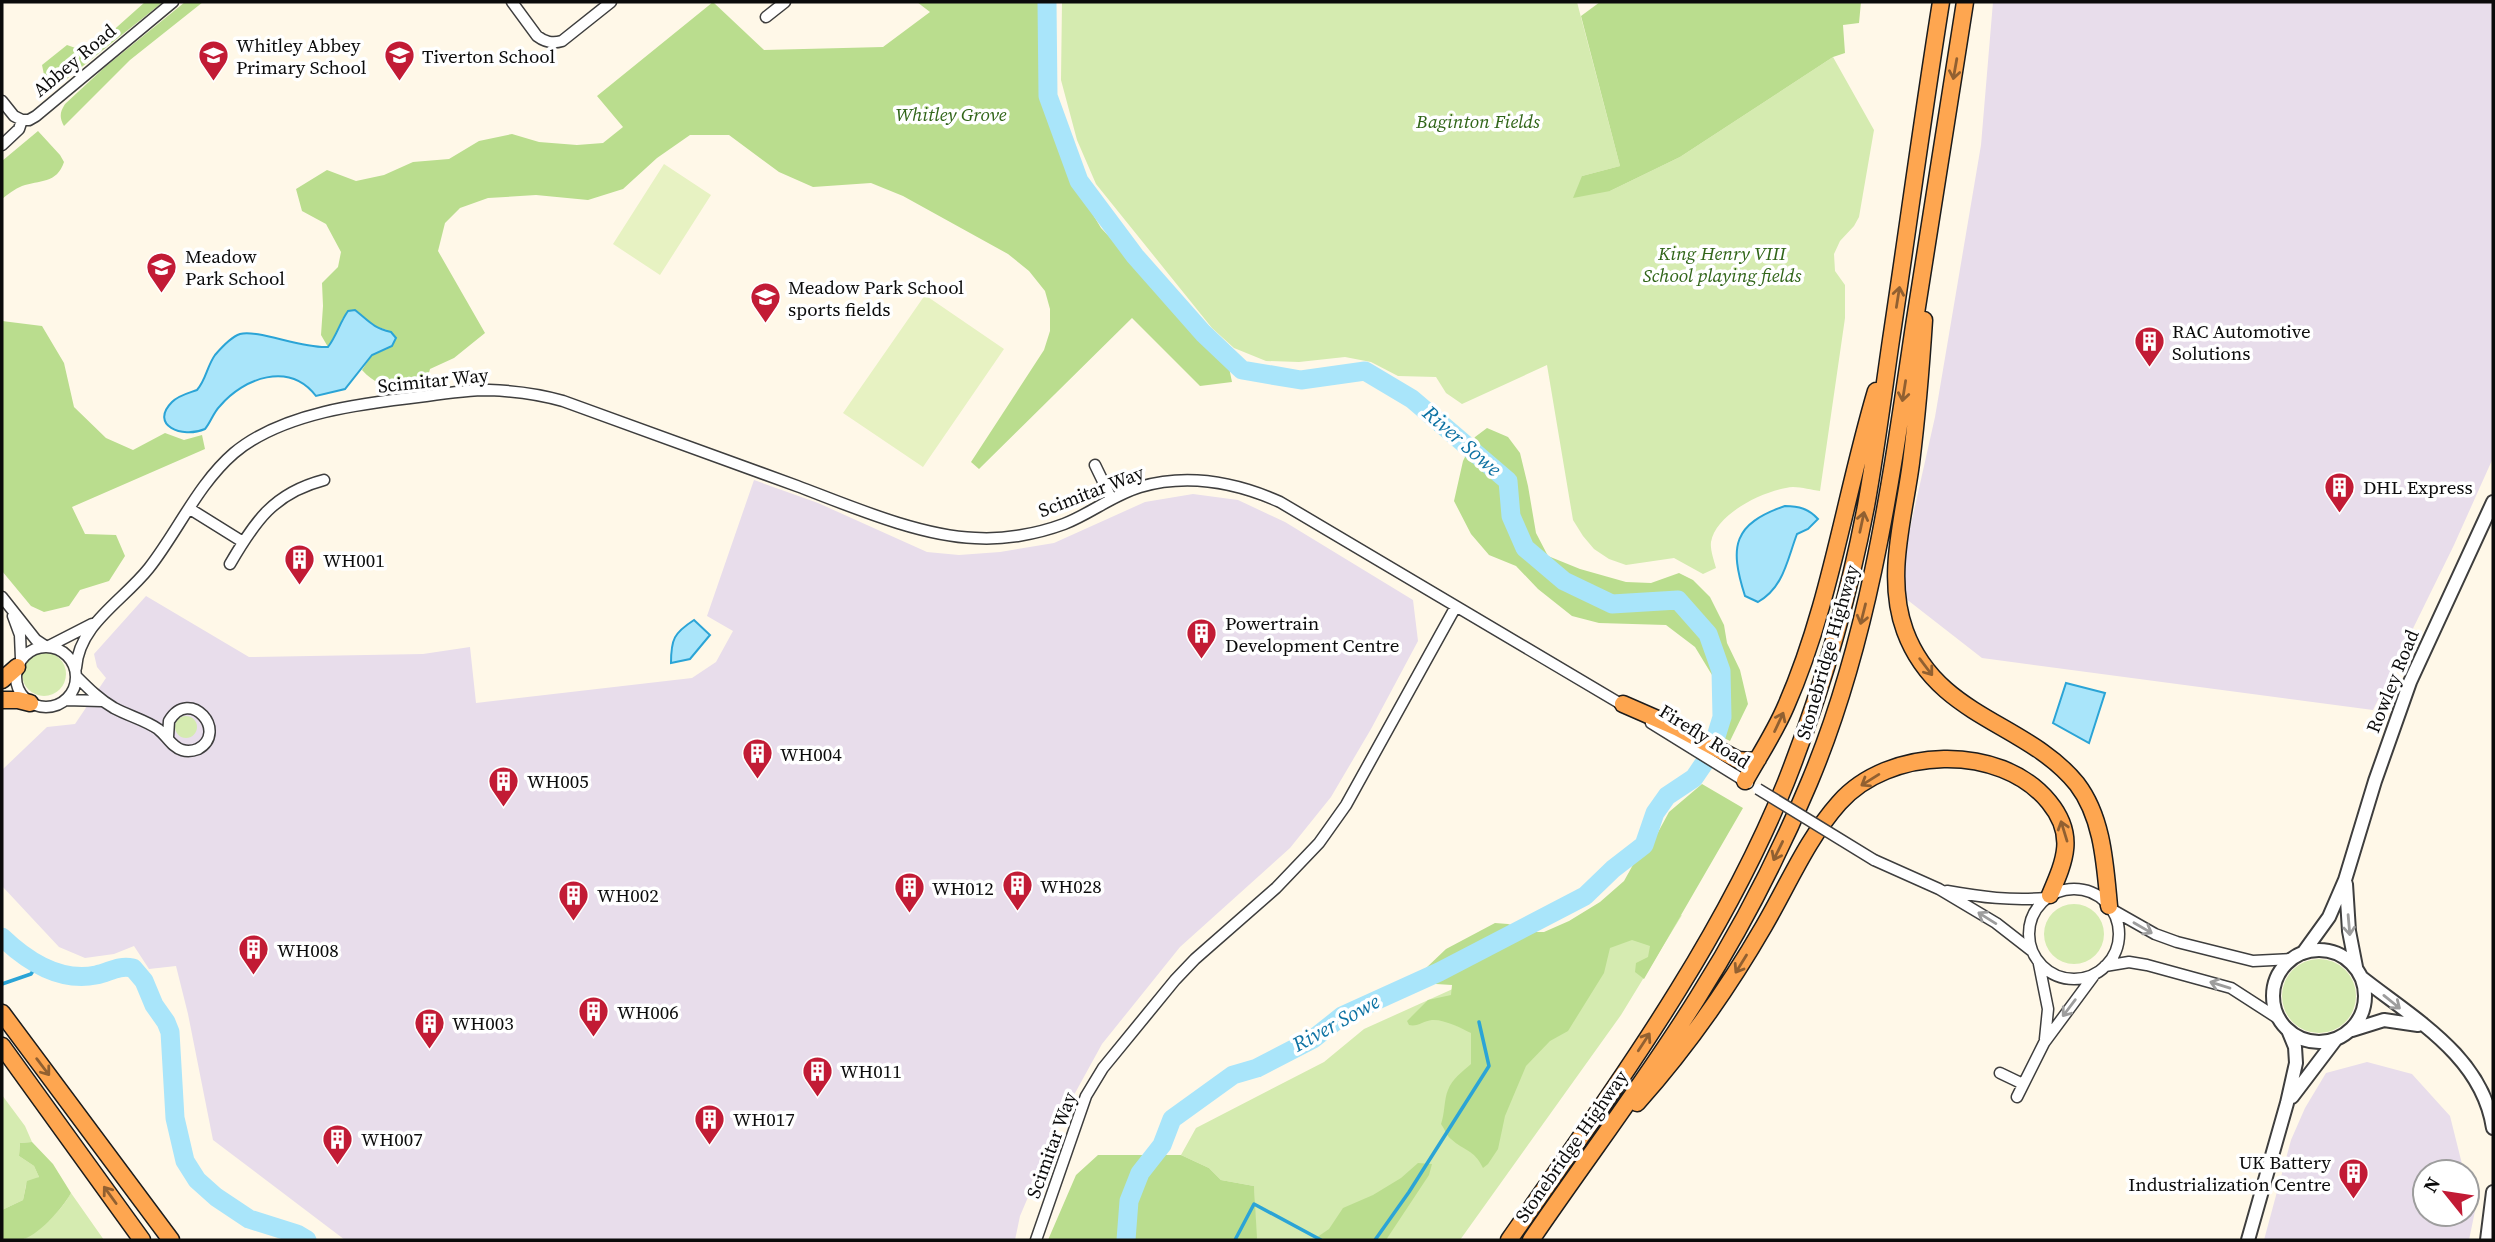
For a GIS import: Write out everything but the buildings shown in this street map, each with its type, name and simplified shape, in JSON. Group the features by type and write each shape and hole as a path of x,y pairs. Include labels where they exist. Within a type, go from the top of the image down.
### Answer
{"highway":[{"name":"Stonebridge Highway","path":"1509,1240 1637,1054 1707,943 1747,867 1785,783 1819,691 1838,630 1876,444 1941,2"},
{"name":"Stonebridge Highway","path":"1531,1240 1669,1042 1718,965 1763,883 1810,780 1835,712 1874,567 1965,2"},
{"path":"1923,265 1925,311 1919,394 1896,565 1896,594 1905,631 1913,650 1929,673 1951,695 2039,751 2078,786 2093,814 2101,839 2110,908"},
{"path":"1751,785 1758,759 1787,704 1809,646 1891,341"},
{"path":"2,680 19,663"},
{"path":"2,700 30,703"},
{"path":"1623,704 1734,766 1758,759"},
{"path":"1591,1154 1683,1051 1712,1011 1765,925 1819,829 1840,802 1886,770 1911,762 1944,758 1972,761 1999,769 2034,787 2060,818 2067,842 2062,869 2049,897"},
{"path":"2,1013 171,1240"},
{"path":"2,1046 142,1240"},
{"path":"2,1063 77,1150"}],"street":[{"name":"Abbey Road","path":"2,145 19,129 22,120 36,116 173,2"},
{"path":"512,2 537,36 556,43 611,2"},
{"path":"766,18 785,2"},
{"path":"2,101 14,116 22,120"},
{"name":"Scimitar Way","path":"95,622 126,594 148,568 217,471 234,453 273,429 312,416 396,400 487,390 522,392 563,401 824,496 941,534 976,538 1030,533 1065,524 1111,498 1140,487 1188,480 1240,487 1280,502 1455,608 1371,762 1346,805 1319,843 1276,888 1181,973 1103,1068 1086,1096 1036,1240"},
{"path":"1095,465 1111,498"},
{"path":"230,564 256,523 283,496 324,480"},
{"name":"Rowley Road","path":"2297,956 2329,916 2345,880 2382,758 2410,682 2493,502"},
{"path":"190,509 243,542"},
{"path":"2,597 36,640 66,654 76,673 102,701 144,721 168,737 177,748 191,751 204,744 209,733 207,719 198,711 184,709 171,718 167,725 168,737"},
{"path":"1455,608 1623,704"},
{"path":"11,610 20,635 17,686 23,696 30,703 48,707 66,700 102,701"},
{"path":"19,663 32,650 47,646 95,622"},
{"path":"66,700 74,688 80,644 95,622"},
{"path":"144,721 171,718"},
{"name":"Firefly Road","path":"1734,766 1751,785 1874,860 1939,889 1996,923 2032,951"},
{"name":"Rowley Road","path":"2345,880 2349,930 2359,973"},
{"name":"Firefly Road","path":"1939,889 2016,901 2049,897"},
{"path":"2044,1043 2048,1009 2045,982 2039,962 2032,951 2029,928 2032,916 2049,897 2062,890 2088,891 2100,897 2110,908 2155,934 2177,942 2253,961 2297,956 2314,950 2337,954 2461,1058 2481,1087 2493,1128"},
{"path":"2039,962 2059,976 2084,978 2105,966 2113,956 2119,932 2110,908"},
{"path":"2279,1019 2273,998 2276,978 2297,956"},
{"path":"2105,966 2129,961 2231,988 2279,1019 2288,1030 2295,1047 2296,1063 2248,1240"},
{"path":"2017,1097 2044,1043 2095,973"},
{"path":"2348,1032 2361,1014 2365,1002 2365,989 2359,973"},
{"path":"2288,1030 2311,1041 2323,1042 2384,1020 2423,1026"},
{"path":"2287,1103 2336,1039"},
{"path":"2000,1073 2024,1084"},
{"path":"2487,1240 2493,1192"}],"shaded area":[{"path":"1993,2 2493,2 2493,458 2454,545 2373,710 1982,658 1896,591 1935,417 1981,145"},
{"path":"754,480 818,503 927,552 959,555 1000,552 1054,543 1145,502 1193,494 1238,500 1285,522 1413,600 1418,641 1331,797 1290,848 1180,947 1102,1044 1063,1115 1020,1216 1015,1240 345,1240 213,1140 176,966 149,969 134,946 114,954 85,958 59,947 2,886 2,770 47,727 75,724 106,678 97,667 94,654 146,596 249,657 423,654 470,647 476,703 692,678 716,662 733,631 707,616"},
{"path":"2367,1062 2412,1074 2450,1116 2460,1158 2411,1158 2411,1228 2471,1228 2469,1240 2264,1240 2291,1140 2305,1108 2326,1073"}],"green space":[{"path":"145,2 163,2 48,94 42,65 67,45 84,51 108,35"},
{"path":"185,2 203,2 130,60 64,126 61,115 65,104 105,67"},
{"name":"Whitley Grove","path":"713,2 764,50 883,47 930,12 917,2 1042,2 1045,96 1074,183 1101,228 1228,363 1232,382 1200,386 1132,318 979,469 971,462 1044,350 1050,331 1050,309 1045,291 1029,271 1008,254 903,196 871,183 813,187 779,172 729,135 690,135 657,158 623,189 588,200 536,195 488,198 460,208 445,223 438,251 485,333 454,358 430,369 426,383 391,387 376,382 362,370 372,355 387,349 387,330 369,324 355,310 342,319 328,347 321,335 322,283 338,267 341,252 326,224 302,211 296,189 327,170 356,181 384,175 413,162 449,159 479,141 512,134 539,142 577,145 603,143 623,127 597,96"},
{"path":"1062,2 1577,2 1620,166 1582,176 1610,191 1680,157 1833,57 1874,130 1859,217 1840,241 1834,254 1835,271 1845,285 1845,318 1820,491 1796,487 1769,492 1732,512 1715,531 1711,542 1716,568 1703,574 1674,558 1626,565 1609,559 1594,549 1573,520 1547,365 1462,404 1446,393 1436,377 1398,376 1371,362 1345,357 1299,362 1266,361 1234,348 1212,328 1096,184 1077,140 1061,80"},
{"path":"1600,2 1861,2 1859,23 1843,25 1845,53 1833,57 1680,157 1610,191 1573,198 1582,176 1620,166 1581,16"},
{"path":"38,131 60,155 64,162 61,169 52,178 22,186 2,199 2,161"},
{"path":"664,164 711,195 660,275 613,244"},
{"path":"925,295 1004,349 923,467 843,413"},
{"path":"2,321 42,326 64,363 74,407 106,438 133,450 165,433 184,440 202,435 205,449 72,507 85,534 116,535 125,556 109,581 80,590 69,606 44,612 31,606 2,571"},
{"path":"1487,428 1508,437 1520,453 1536,533 1548,556 1580,569 1626,582 1651,583 1679,573 1693,580 1710,597 1724,625 1727,643 1740,670 1748,704 1730,741 1722,737 1712,675 1695,647 1666,625 1599,623 1572,616 1538,589 1516,566 1489,555 1471,534 1454,501 1463,461 1475,437"},
{"path":"44,652 59,659 66,674 59,689 44,696 29,689 22,674 29,659"},
{"path":"186,716 196,723 197,727 190,737 186,738 176,731 175,727 182,717"},
{"path":"1702,784 1743,808 1644,979 1635,972 1636,963 1648,957 1650,946 1632,940 1610,948 1604,973 1568,1031 1550,1041 1526,1066 1505,1116 1498,1149 1483,1168 1472,1154 1450,1138 1441,1124 1450,1086 1471,1064 1471,1033 1442,1021 1432,1020 1409,1025 1407,1021 1428,1000 1451,995 1452,985 1436,984 1425,969 1446,949 1495,923 1508,924 1530,932 1544,932 1569,921 1600,902 1624,881 1634,863 1649,849 1669,812"},
{"path":"2074,904 2091,909 2099,917 2104,934 2099,951 2091,959 2074,964 2057,959 2049,951 2044,934 2049,917 2057,909"},
{"path":"1682,915 1621,1015 1460,1240 1256,1240 1254,1186 1221,1180 1209,1168 1181,1155 1196,1128 1324,1062 1364,1029 1497,969"},
{"path":"2319,959 2333,962 2345,970 2353,982 2356,996 2353,1010 2345,1022 2333,1030 2319,1033 2305,1030 2293,1022 2285,1010 2282,996 2285,982 2293,970 2305,962"},
{"path":"2,1095 25,1126 32,1142 20,1143 19,1156 34,1166 39,1177 26,1185 23,1200 2,1210"},
{"path":"32,1142 53,1164 71,1193 56,1214 34,1234 20,1240 2,1240 2,1210 23,1200 27,1181 39,1177 34,1166 19,1156 20,1143"},
{"path":"1098,1155 1181,1155 1209,1168 1221,1180 1254,1186 1256,1240 1048,1240 1076,1175"},
{"path":"1418,1163 1432,1164 1429,1175 1386,1240 1313,1240 1329,1229 1343,1208 1373,1195 1401,1178"},
{"path":"71,1193 104,1240 22,1240 50,1220"}],"water":[{"path":"355,310 375,326 391,332 396,338 392,346 372,355 345,389 316,396 305,385 293,379 267,377 254,381 230,396 205,429 196,432 178,431 166,423 166,410 172,402 197,390 215,355 237,335 257,334 328,347 348,311"},
{"path":"1785,506 1803,509 1818,519 1808,529 1797,534 1779,581 1767,596 1758,602 1745,596 1740,579 1737,550 1740,539 1745,529 1755,521"},
{"path":"694,620 710,635 690,659 671,663 675,637"},
{"path":"2066,683 2105,693 2089,743 2053,723"}],"waterway":[{"name":"River Sowe","path":"1047,2 1048,96 1079,181 1135,256 1203,333 1242,370 1301,380 1365,371 1412,399 1508,481 1511,516 1525,548 1564,581 1612,604 1678,600 1708,634 1721,671 1722,717 1711,753 1694,778 1667,796 1655,813 1644,845 1613,869 1585,896 1439,972 1342,1016 1313,1039 1257,1068 1233,1075 1172,1119 1162,1145 1140,1173 1129,1201 1126,1240"},
{"path":"2,937 22,954 57,972 83,976 118,968 133,968 144,981 170,1032 175,1118 185,1161 197,1180 216,1197 249,1219 297,1234 307,1240"},
{"path":"2,984 31,974 37,965"},
{"path":"1375,1240 1409,1192 1489,1066 1479,1022"},
{"path":"1235,1240 1254,1204 1321,1240"}],"place":[{"name":"Whitley Abbey Primary School","path":"213,83"},
{"name":"Tiverton School","path":"399,83"},
{"name":"Meadow Park School","path":"162,294"},
{"name":"Meadow Park School sports fields","path":"765,325"},
{"name":"RAC Automotive Solutions","path":"2149,369"},
{"name":"DHL Express","path":"2340,514"},
{"name":"WH001","path":"300,587"},
{"name":"Powertrain Development Centre","path":"1202,661"},
{"name":"WH004","path":"757,781"},
{"name":"WH005","path":"504,808"},
{"name":"WH028","path":"1017,913"},
{"name":"WH012","path":"909,915"},
{"name":"WH002","path":"574,922"},
{"name":"WH008","path":"254,977"},
{"name":"WH006","path":"594,1039"},
{"name":"WH003","path":"429,1050"},
{"name":"WH011","path":"817,1098"},
{"name":"WH017","path":"710,1146"},
{"name":"WH007","path":"338,1166"},
{"name":"UK Battery Industrialization Centre","path":"2354,1200"}],"park label":[{"name":"Baginton Fields","path":"1478,121"},
{"name":"King Henry VIII School playing fields","path":"1722,264"}]}
